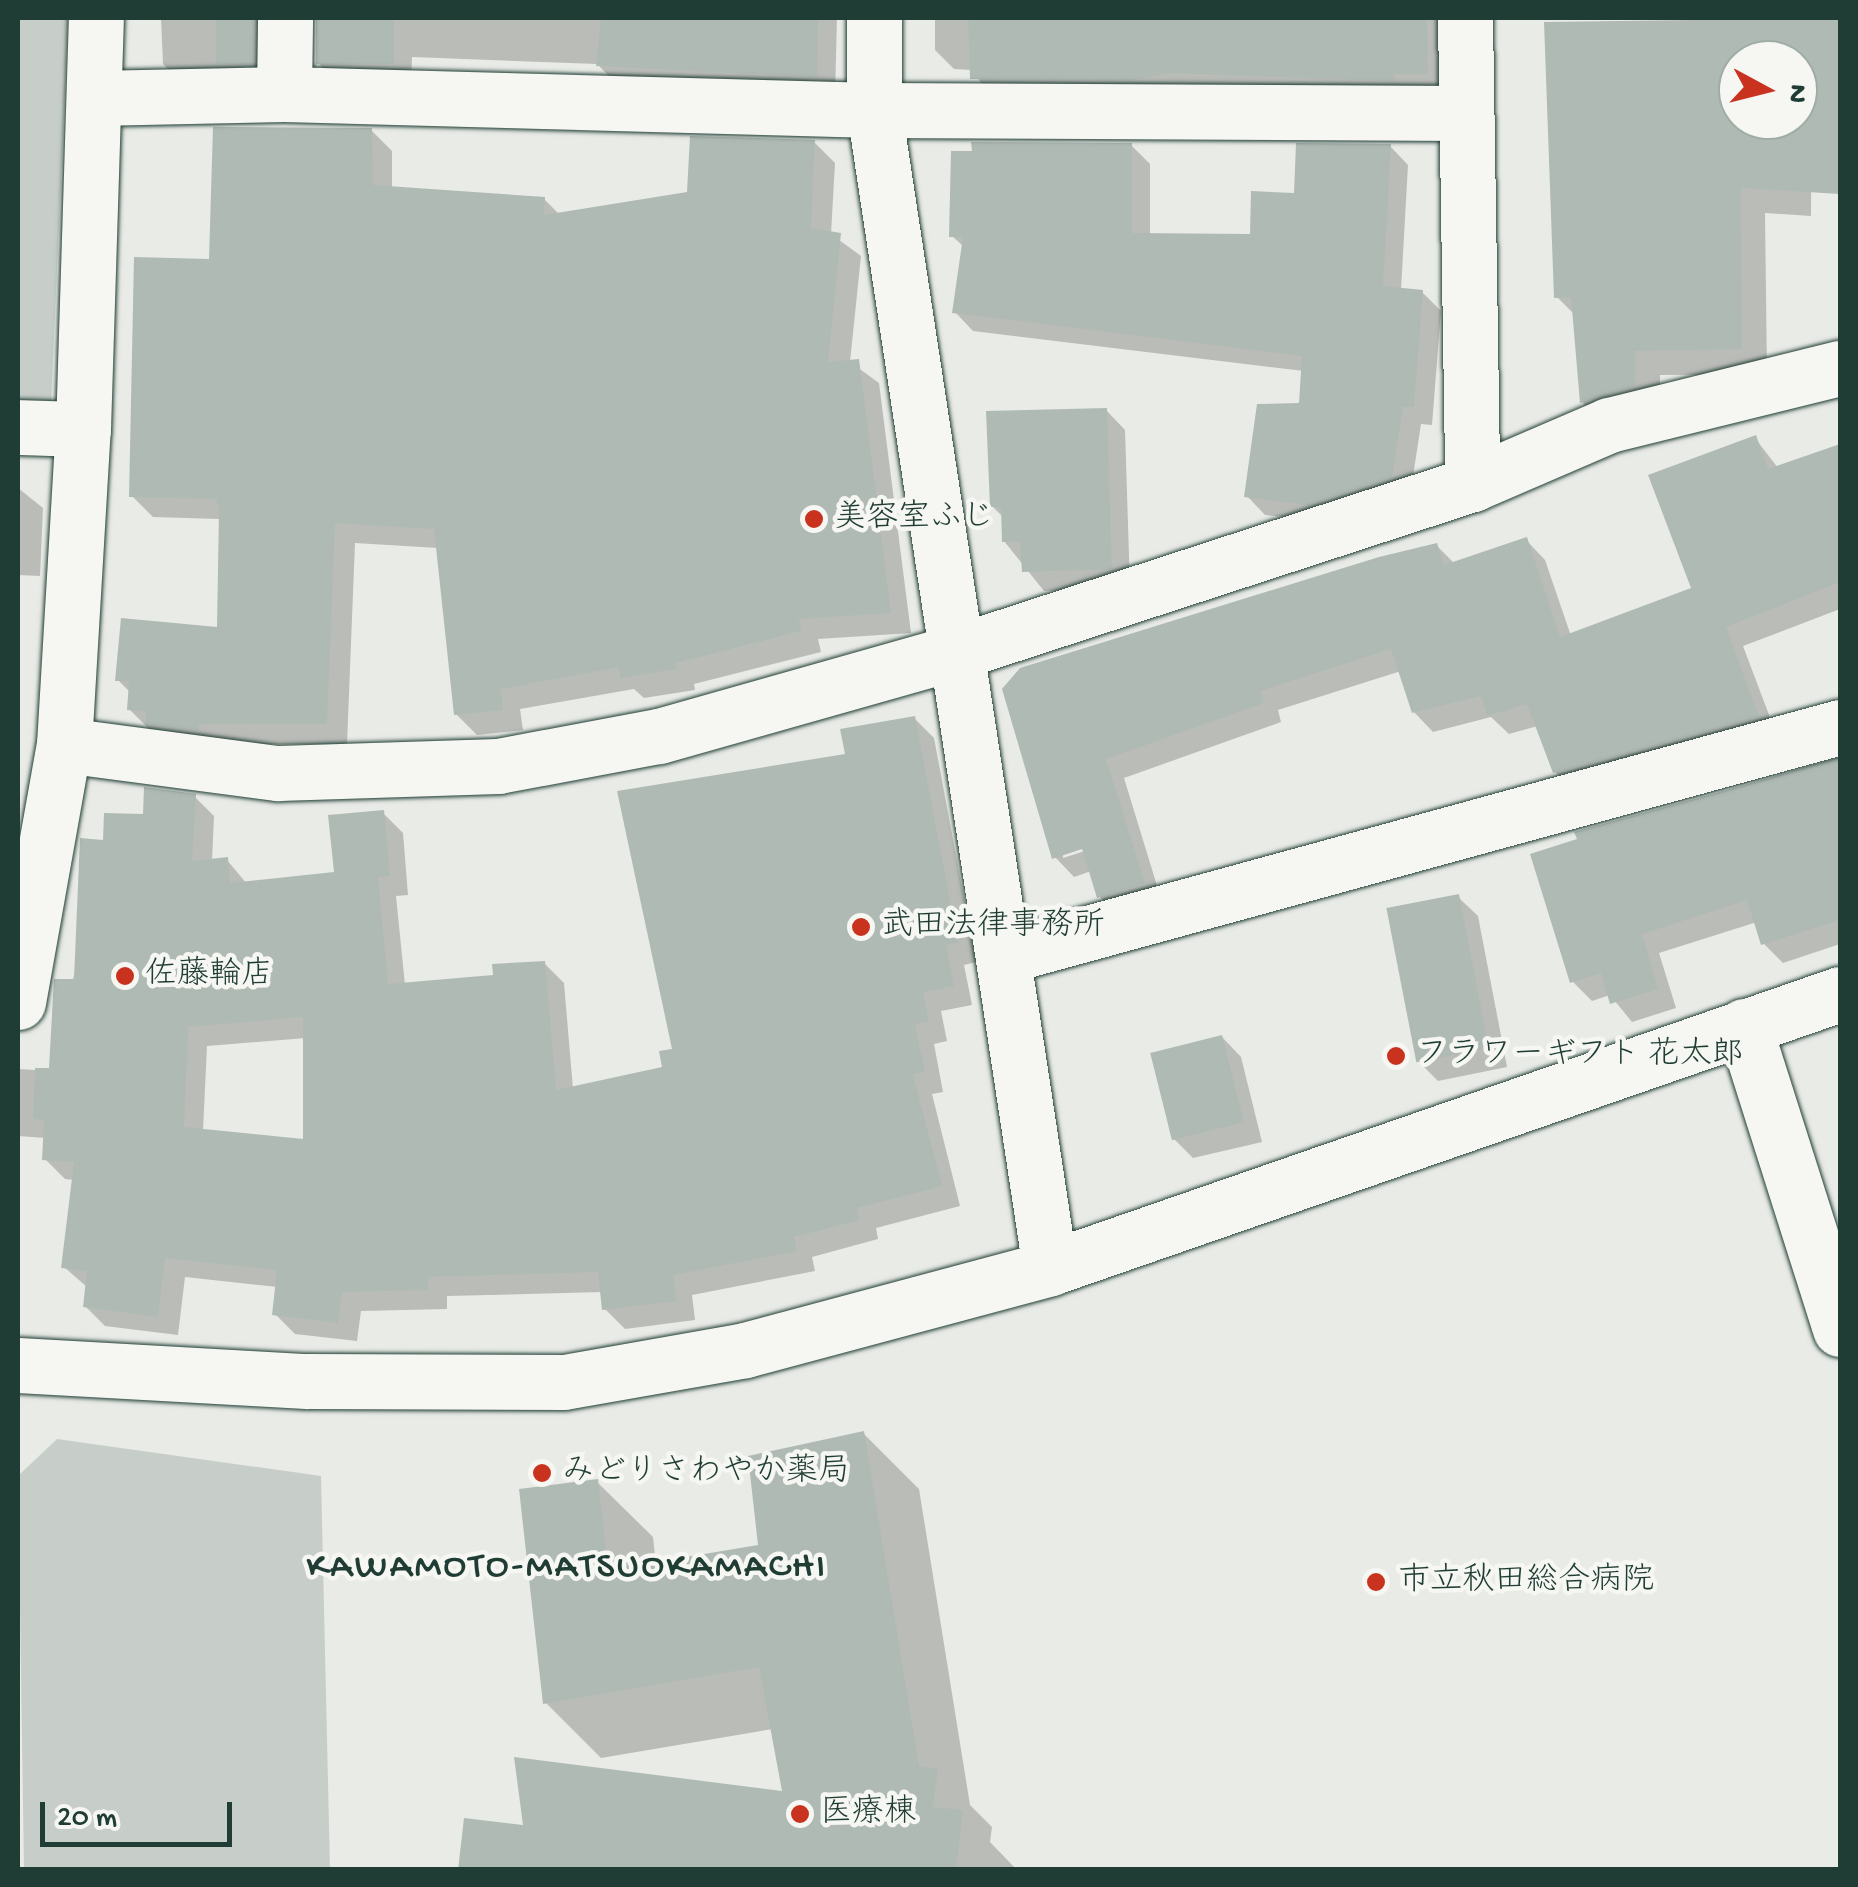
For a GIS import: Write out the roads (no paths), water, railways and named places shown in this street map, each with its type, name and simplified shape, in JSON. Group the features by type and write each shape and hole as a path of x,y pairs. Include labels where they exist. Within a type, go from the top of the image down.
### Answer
{"street":[{"path":"18,1002 29,879 64,745 83,428 96,18"},
{"path":"284,94 285,18"},
{"path":"874,18 874,110 960,651 1050,1268"},
{"path":"1466,18 1464,113 1472,484"},
{"path":"95,98 284,94 874,110 1464,113"},
{"path":"64,745 278,773 498,766 659,736 960,651 1472,484 1609,426 1840,368"},
{"path":"18,427 83,428"},
{"path":"1004,956 1840,727"},
{"path":"18,1365 307,1381 564,1382 744,1350 1050,1268 1840,994"},
{"path":"1744,1026 1840,1328"}],"place":[{"name":"美容室ふじ","path":"814,519"},
{"name":"武田法律事務所","path":"861,927"},
{"name":"佐藤輪店","path":"125,976"},
{"name":"フラワーギフト 花太郎","path":"1396,1056"},
{"name":"みどりさわやか薬局","path":"542,1473"},
{"name":"市立秋田総合病院","path":"1376,1582"},
{"name":"医療棟","path":"800,1814"}],"district":[{"name":"KAWAMOTO-MATSUOKAMACHI","path":"567,1569"}]}
